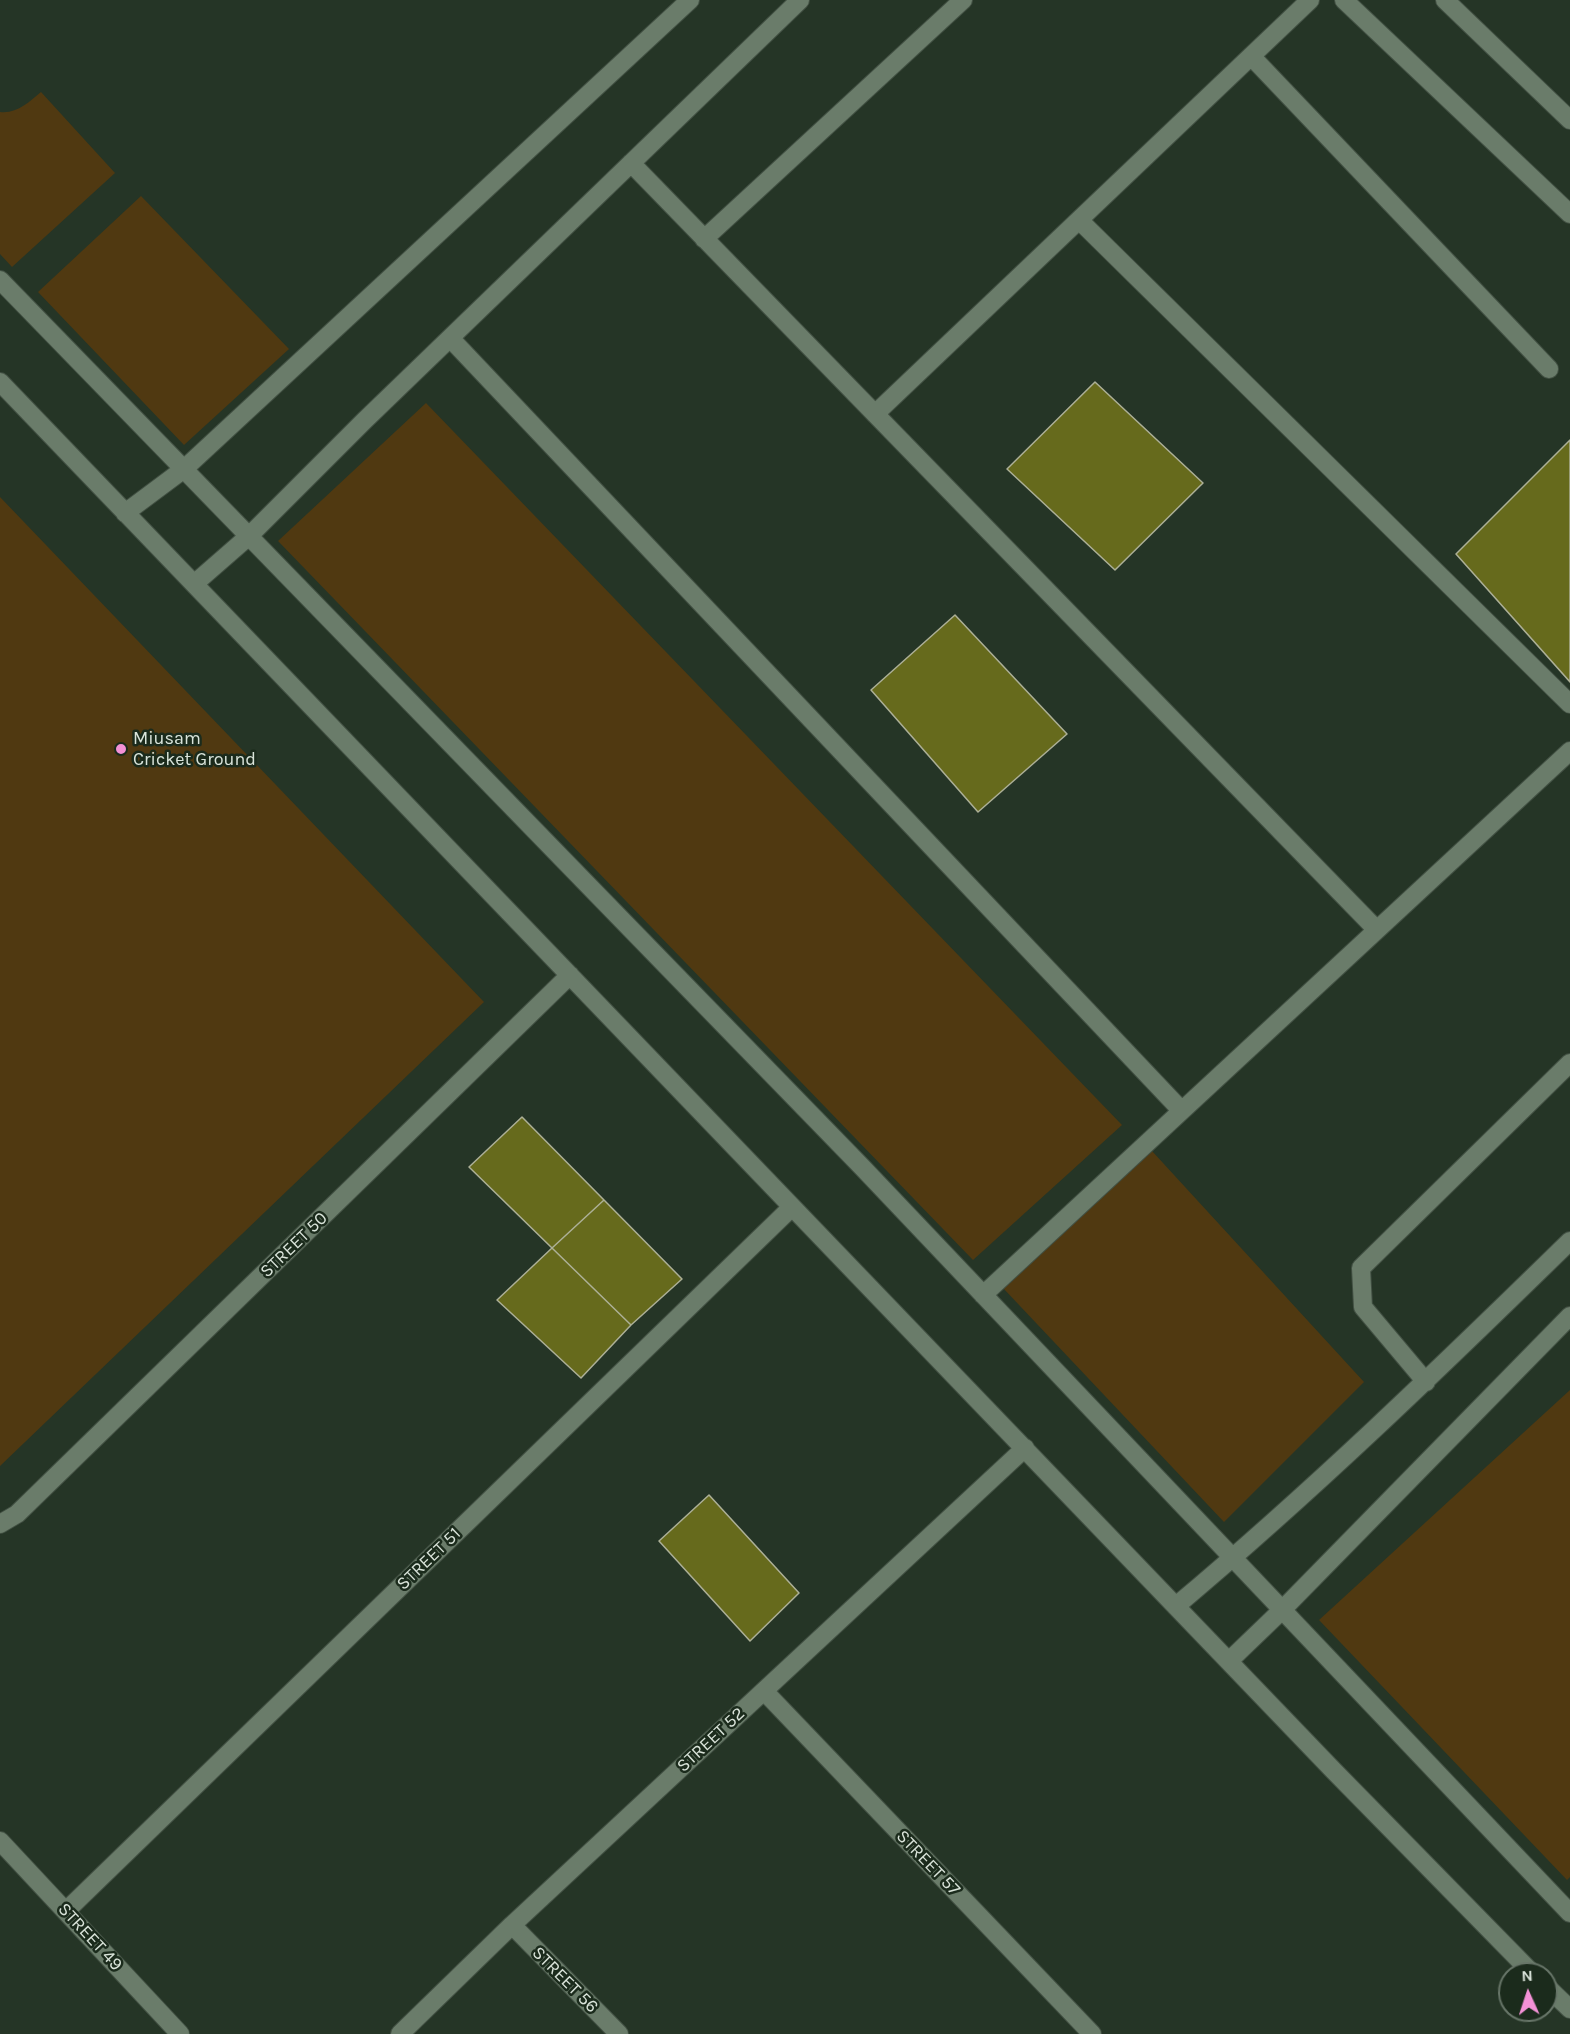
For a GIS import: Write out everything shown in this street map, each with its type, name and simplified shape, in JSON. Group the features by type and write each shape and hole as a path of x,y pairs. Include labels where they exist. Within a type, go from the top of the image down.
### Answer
{"street":[{"path":"125,513 184,469 690,0"},
{"path":"194,584 249,536 800,0"},
{"path":"704,239 963,0"},
{"path":"875,414 1310,0"},
{"path":"1344,0 1570,214"},
{"path":"1445,0 1570,120"},
{"path":"1251,56 1549,369"},
{"path":"631,163 1376,929"},
{"path":"1078,220 1570,704"},
{"path":"0,280 837,1142 1570,1913"},
{"path":"450,338 1181,1110"},
{"path":"0,382 1176,1606 1521,1962"},
{"path":"983,1295 1570,751"},
{"name":"STREET 50","path":"0,1524 17,1514 570,975"},
{"path":"1426,1382 1363,1307 1361,1268 1570,1063"},
{"name":"STREET 51","path":"66,1911 792,1207"},
{"path":"1176,1606 1233,1559 1426,1382 1570,1241"},
{"path":"1229,1661 1282,1610 1570,1316"},
{"name":"STREET 52","path":"400,2034 512,1925 1024,1448"},
{"name":"STREET 57","path":"764,1691 1092,2034"},
{"name":"STREET 49","path":"0,1840 180,2034"},
{"name":"STREET 56","path":"512,1925 619,2034"},
{"path":"1558,1998 1570,2009"}],"shaded area":[{"path":"41,92 115,173 12,267 0,254 0,112 17,109"},
{"path":"141,196 289,349 184,445 38,292"},
{"path":"426,403 1122,1125 973,1260 278,541"},
{"name":"Miusam Cricket Ground","path":"0,497 484,1002 0,1466"},
{"path":"1152,1151 1364,1382 1224,1522 1003,1288"},
{"path":"1570,1390 1570,1877 1567,1880 1319,1620"}],"building":[{"path":"1095,382 1203,483 1115,570 1007,469"},
{"path":"1570,440 1570,682 1456,554"},
{"path":"955,615 1067,734 978,812 871,690"},
{"path":"522,1117 604,1200 552,1248 469,1167"},
{"path":"604,1200 682,1279 631,1325 552,1248"},
{"path":"552,1248 631,1325 581,1378 497,1300"},
{"path":"709,1495 799,1593 750,1641 659,1541"}],"place":[{"name":"Miusam Cricket Ground","path":"121,749"}]}
